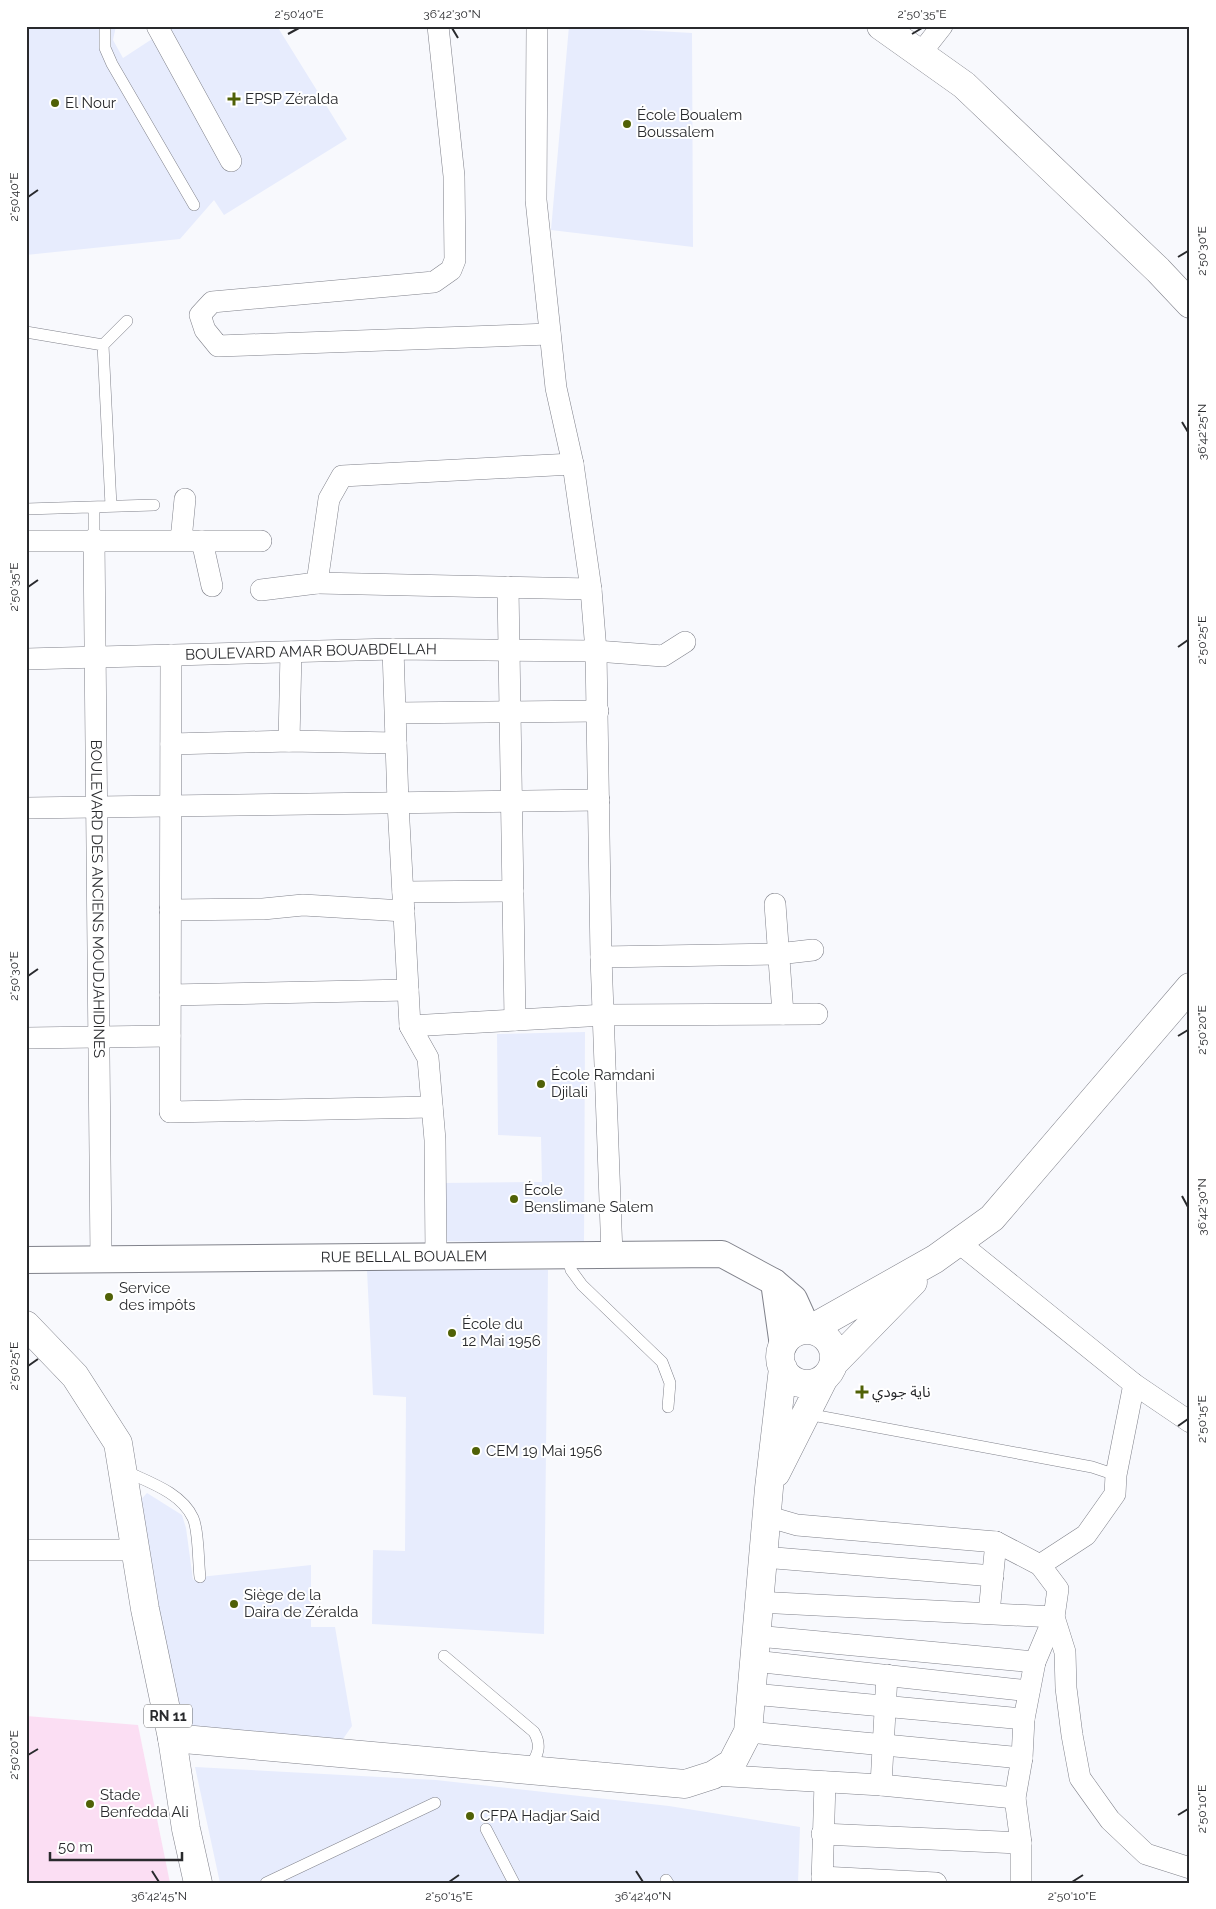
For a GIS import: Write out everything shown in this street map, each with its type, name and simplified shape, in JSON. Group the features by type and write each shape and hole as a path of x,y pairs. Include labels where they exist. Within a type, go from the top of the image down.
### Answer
{"main road":[{"path":"881,26 964,85 1158,270 1190,304"},
{"path":"172,1738 685,1784 713,1775 732,1764 748,1732 768,1488 783,1357 794,1334 809,1330 935,1259 992,1218 1190,987"},
{"path":"783,1357 788,1375 801,1383 817,1382 935,1259"},
{"name":"RN 11","path":"26,1325 76,1376 118,1443 144,1609 172,1738 186,1829 198,1883"},
{"path":"768,1488 829,1370 831,1345 826,1338 809,1330"}],"street":[{"path":"157,26 232,162"},
{"path":"438,26 454,176 455,260 451,270 434,282 212,302 200,316 205,330 218,346 550,334"},
{"path":"538,26 536,200 556,388 573,464 590,589 596,651 602,957 612,1255"},
{"path":"920,54 942,26"},
{"path":"318,583 329,499 342,476 573,464"},
{"path":"181,540 185,499"},
{"path":"26,541 94,539 260,541"},
{"name":"BOULEVARD DES ANCIENS MOUDJAHIDINES","path":"94,539 101,1259"},
{"path":"202,541 212,586"},
{"path":"261,590 318,583 590,589"},
{"path":"508,587 515,1020"},
{"name":"BOULEVARD AMAR BOUABDELLAH","path":"26,659 393,649 596,651 663,656 685,642"},
{"path":"393,649 398,803 410,1026 428,1058 436,1140 436,1256"},
{"path":"289,741 291,652"},
{"path":"171,655 170,1112 432,1107"},
{"path":"396,713 598,711"},
{"path":"171,744 289,741 396,743"},
{"path":"26,808 599,800"},
{"path":"170,910 263,909 303,905 403,901 513,891"},
{"path":"775,904 783,1014"},
{"path":"602,957 778,954 813,950"},
{"path":"170,995 408,990"},
{"path":"410,1026 605,1015 817,1014"},
{"path":"26,1038 170,1036"},
{"path":"958,1242 1134,1384 1190,1422"},
{"name":"RUE BELLAL BOUALEM","path":"26,1260 722,1254 774,1282 794,1299 809,1330"},
{"path":"774,1282 783,1357"},
{"path":"1040,1565 1086,1534 1115,1494 1116,1475 1134,1384"},
{"path":"766,1516 796,1525 996,1542 1040,1565 1058,1589 1054,1617 1035,1662 1024,1719 1022,1758 1015,1798 1021,1843 1020,1883"},
{"path":"989,1614 996,1542"},
{"path":"26,1550 135,1550"},
{"path":"763,1557 993,1576"},
{"path":"759,1602 1054,1617"},
{"path":"1054,1617 1065,1652 1066,1688 1080,1778 1110,1820 1146,1854 1190,1868"},
{"path":"755,1648 1035,1662"},
{"path":"755,1648 887,1675 1029,1691"},
{"path":"881,1785 887,1707 887,1675"},
{"path":"752,1694 1024,1719"},
{"path":"748,1732 1022,1758"},
{"path":"713,1775 881,1785 1015,1798"},
{"path":"825,1782 822,1880 936,1883"},
{"path":"822,1834 1021,1843"}],"lane":[{"path":"105,26 105,48 112,64 194,205"},
{"path":"111,506 103,346 127,321"},
{"path":"26,332 103,346"},
{"path":"26,509 154,505"},
{"path":"94,507 94,539"},
{"path":"567,1255 572,1270 582,1285 662,1362 670,1383 668,1407"},
{"path":"807,1414 1092,1467 1116,1475"},
{"path":"122,1470 170,1493 187,1508 194,1520 200,1577"},
{"path":"444,1656 534,1732 538,1739 537,1756 527,1770"},
{"path":"266,1883 284,1879 435,1803"},
{"path":"486,1829 514,1883"}],"shaded area":[{"path":"26,26 116,26 113,40 123,58 172,26 277,26 347,139 224,215 214,200 180,239 26,255"},
{"name":"École Boualem Boussalem","path":"569,26 692,33 693,247 551,230"},
{"path":"585,1032 584,1244 444,1241 443,1183 542,1182 541,1137 498,1135 497,1034"},
{"name":"CEM 19 Mai 1956","path":"367,1270 548,1270 544,1634 372,1624 373,1550 405,1551 406,1397 373,1395"},
{"name":"Siège de la Daira de Zéralda","path":"147,1493 182,1515 186,1528 193,1580 200,1577 311,1565 311,1627 335,1627 352,1726 343,1739 181,1731 137,1504"},
{"name":"Stade Benfedda Ali","path":"26,1716 138,1725 170,1883 26,1883"},
{"name":"CFPA Hadjar Said","path":"195,1767 436,1780 669,1806 800,1827 798,1883 220,1883"}],"place":[{"name":"EPSP Zéralda","path":"234,99"},
{"name":"El Nour","path":"55,103"},
{"name":"École Boualem Boussalem","path":"627,124"},
{"name":"École Ramdani Djilali","path":"541,1084"},
{"name":"École Benslimane Salem","path":"514,1199"},
{"name":"Service des impôts","path":"109,1297"},
{"name":"École du 12 Mai 1956","path":"452,1333"},
{"name":"ناية جودي","path":"862,1392"},
{"name":"CEM 19 Mai 1956","path":"476,1451"},
{"name":"Siège de la Daira de Zéralda","path":"234,1604"},
{"name":"Stade Benfedda Ali","path":"90,1804"},
{"name":"CFPA Hadjar Said","path":"470,1816"}]}
